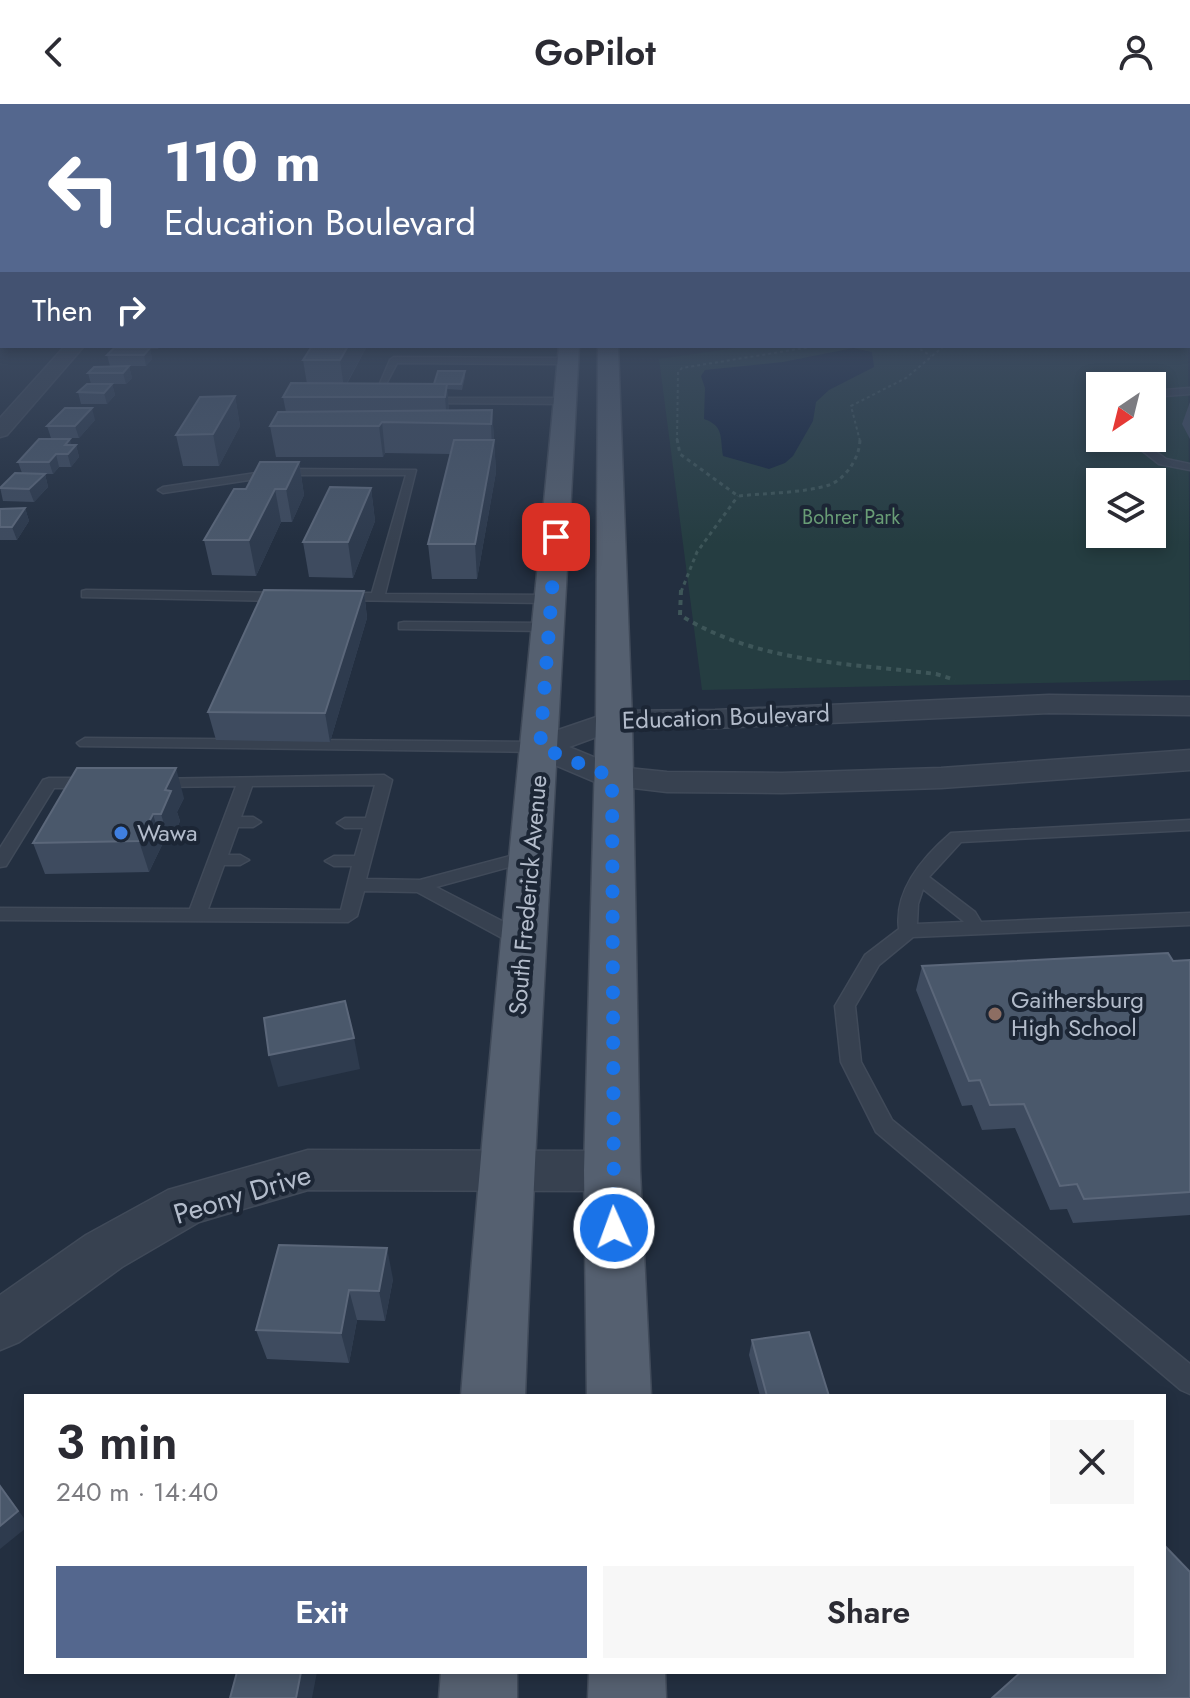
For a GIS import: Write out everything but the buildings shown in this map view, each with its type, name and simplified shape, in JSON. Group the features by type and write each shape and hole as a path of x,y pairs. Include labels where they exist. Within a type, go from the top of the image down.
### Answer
{"main road":[{"name":"South Frederick Avenue","path":"493,1394 505,1171 532,855 565,395"},
{"path":"609,395 614,720 612,1171 619,1394"},
{"path":"478,1698 479,1674"},
{"path":"627,1674 627,1698"}],"street":[{"path":"0,431 31,395"},
{"name":"Education Boulevard","path":"540,747 614,720 1049,704 1190,706"},
{"path":"540,747 612,777 667,782 866,781 1190,760"},
{"name":"Peony Drive","path":"0,1325 104,1251 185,1205 308,1170 612,1171"}],"lane":[{"path":"415,401 565,401"},
{"path":"1150,452 1163,462 1190,467"},
{"path":"163,490 282,472 412,472 377,598"},
{"path":"86,594 301,597"},
{"path":"331,597 550,613"},
{"path":"404,626 550,613"},
{"path":"85,743 389,763"},
{"path":"140,782 246,781 540,747"},
{"path":"0,914 348,916 389,763"},
{"path":"197,915 246,781"},
{"path":"0,862 49,783 110,783"},
{"path":"231,822 253,822"},
{"path":"345,823 373,823"},
{"path":"909,931 907,922 913,890 922,880 934,855 957,837 1190,825"},
{"path":"358,885 420,886 532,855"},
{"path":"217,860 240,860"},
{"path":"334,861 363,861"},
{"path":"922,880 969,916 977,930"},
{"path":"420,886 524,941"},
{"path":"1190,919 909,931 872,960 845,1006 851,1062 884,1126 1190,1381"}],"path":[{"path":"678,395 677,442 680,454 738,496 813,489 839,479 857,456 859,447 860,438 851,406 868,395"},
{"path":"738,496 697,552 677,602 680,615 707,632 768,654 953,678 961,685 972,707"}],"green space":[{"name":"Bohrer Park","path":"664,395 1086,395 1086,452 1166,452 1166,395 1188,395 1190,680 702,690"}],"water":[{"path":"705,395 823,395 816,402 813,421 793,456 769,469 723,456 718,429 704,419"}],"place":[{"name":"Wawa","path":"121,833"},
{"name":"Gaithersburg High School","path":"995,1014"}],"route":[{"path":"556,537 540,747 612,777 614,1228"}]}
